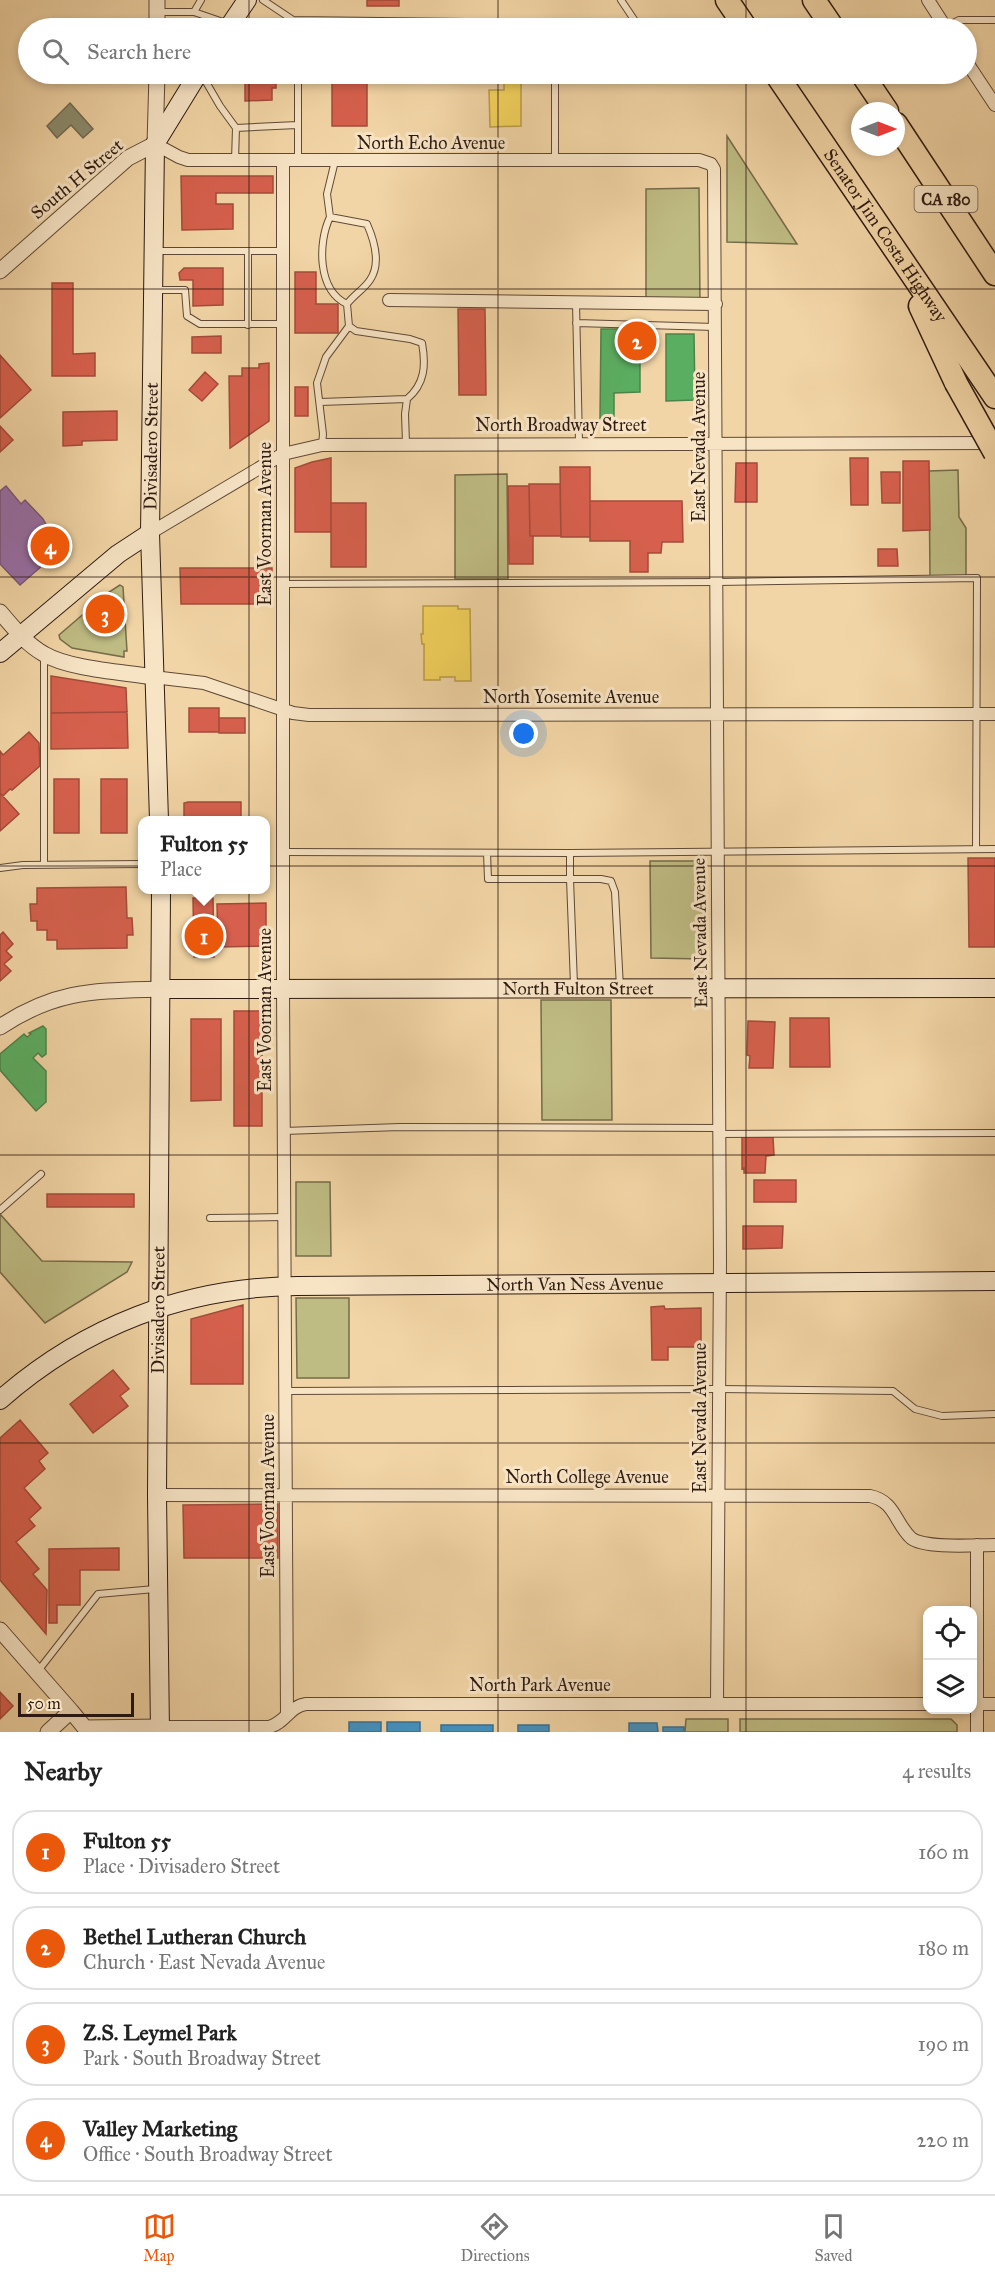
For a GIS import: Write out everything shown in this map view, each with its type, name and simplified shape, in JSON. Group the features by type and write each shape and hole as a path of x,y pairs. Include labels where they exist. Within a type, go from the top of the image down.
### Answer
{"highway":[{"path":"727,0 739,18"},
{"path":"814,0 826,18"},
{"name":"Senator Jim Costa Highway","path":"783,84 990,390"},
{"path":"869,84 881,102"},
{"name":"CA 180","path":"905,138 995,274"},
{"path":"890,242 956,383 995,453"}],"main road":[{"path":"235,18 247,0"},
{"path":"155,144 194,84"},
{"name":"Divisadero Street","path":"155,144 150,533 159,816"},
{"path":"0,653 118,554 150,533"},
{"name":"Divisadero Street","path":"160,894 157,1495 160,1729"},
{"name":"North Fulton Street","path":"161,989 995,988"},
{"name":"North Van Ness Avenue","path":"0,1400 45,1364 69,1349 158,1307 222,1291 285,1286 995,1281"}],"street":[{"path":"928,0 939,18"},
{"path":"977,78 995,105"},
{"name":"Divisadero Street","path":"155,144 157,84"},
{"name":"North Echo Avenue","path":"155,144 188,160 699,160 711,164"},
{"name":"South H Street","path":"0,271 128,158 155,144"},
{"name":"East Voorman Avenue","path":"283,161 283,988 287,1715"},
{"name":"East Nevada Avenue","path":"711,164 715,175 718,582 720,1282 717,1702"},
{"path":"389,300 716,304"},
{"name":"North Broadway Street","path":"150,533 283,454 322,445 717,442 995,443"},
{"path":"0,612 20,635 44,655 75,664 153,677"},
{"name":"North Yosemite Avenue","path":"153,677 204,683 283,710 309,715 995,714"},
{"path":"0,1027 33,1008 68,995 161,989"},
{"name":"North College Avenue","path":"157,1495 870,1496 879,1498 891,1508 912,1538 928,1544 995,1545"},
{"path":"976,1660 977,1545"},
{"path":"0,1630 85,1728 160,1729"},
{"name":"North Park Avenue","path":"160,1729 269,1727 276,1725 295,1707 306,1704 717,1702 923,1704"},
{"path":"977,1704 995,1704"},
{"path":"48,1732 71,1711"},
{"path":"976,1714 977,1732"}],"lane":[{"path":"194,12 201,0"},
{"path":"262,0 289,18"},
{"path":"621,0 633,18"},
{"path":"157,6 194,12 208,18"},
{"path":"977,20 995,20"},
{"path":"206,84 236,128 235,161"},
{"path":"298,84 298,161"},
{"path":"555,84 555,161"},
{"path":"236,128 297,125"},
{"path":"334,161 327,194 330,216 324,228 321,256 323,271 339,300 347,304"},
{"path":"322,445 323,434 317,384 326,357 349,326 347,304 372,278 375,264 374,240 367,224 330,216"},
{"path":"153,251 283,251"},
{"path":"248,251 248,325"},
{"path":"153,290 185,290 187,316 200,324 283,324"},
{"path":"576,302 579,443"},
{"path":"576,323 716,327"},
{"path":"320,402 407,399 416,393 425,372 422,344 410,339 356,331 349,326"},
{"path":"406,443 407,399"},
{"path":"283,584 977,578 976,849"},
{"path":"44,655 44,864"},
{"path":"284,852 570,853 995,849"},
{"path":"487,853 488,879 601,879 611,882 615,892 620,988"},
{"path":"570,853 574,989"},
{"path":"0,868 44,864 138,864"},
{"path":"284,1131 400,1127 995,1133"},
{"path":"0,1210 41,1174"},
{"path":"210,1218 285,1217"},
{"path":"285,1391 718,1389 893,1391 915,1409 942,1416 995,1414"},
{"path":"37,1672 98,1594 159,1589"}],"shaded area":[{"path":"727,136 797,244 727,242"},
{"path":"699,188 700,304 646,304 646,189"},
{"path":"958,470 959,517 966,528 966,578 930,578 929,471"},
{"path":"507,474 508,579 455,579 455,475"},
{"path":"120,585 123,587 127,651 124,651 124,657 72,648 60,639 59,635"},
{"path":"650,861 703,861 704,959 651,958"},
{"path":"541,1000 611,1000 612,1120 542,1120"},
{"path":"296,1182 330,1182 331,1256 296,1256"},
{"path":"0,1214 42,1261 132,1262 127,1272 45,1323 0,1272"},
{"path":"296,1298 349,1298 349,1378 297,1378"},
{"path":"686,1719 728,1719 728,1732 685,1732"},
{"path":"740,1719 951,1719 957,1725 957,1732 740,1732"}],"building: Homes":[{"path":"504,84 521,84 521,126 490,127 489,90 504,90"},
{"path":"423,606 458,606 458,609 470,609 471,681 455,681 455,677 424,680 424,644 422,644 421,634 423,634"}],"building: Shops":[{"path":"367,0 399,0 399,6 367,6"},
{"path":"245,84 276,84 276,88 272,88 272,100 245,101"},
{"path":"332,84 367,84 367,126 332,126"},
{"path":"181,176 273,176 273,193 216,193 216,204 233,204 233,229 182,230"},
{"path":"184,268 223,268 223,305 193,306 193,280 180,280 179,273"},
{"path":"295,272 316,272 316,304 338,304 338,333 295,333"},
{"path":"52,283 73,283 73,354 95,353 95,376 52,376"},
{"path":"458,309 485,309 486,395 459,395"},
{"path":"221,336 221,353 192,353 192,337"},
{"path":"0,355 31,390 0,418"},
{"path":"269,363 269,421 230,448 229,376 242,376 242,368 259,368 259,364"},
{"path":"205,372 218,384 202,401 189,390"},
{"path":"295,387 308,387 308,416 295,416"},
{"path":"117,411 117,440 82,441 82,445 63,446 63,412"},
{"path":"0,426 13,440 0,452"},
{"path":"331,458 331,532 295,532 295,468"},
{"path":"850,458 868,458 868,505 851,505"},
{"path":"903,461 929,461 930,530 903,531"},
{"path":"736,463 757,463 757,502 735,502"},
{"path":"560,467 590,467 590,537 561,537"},
{"path":"881,472 900,472 900,503 882,503"},
{"path":"529,484 560,484 561,536 530,536"},
{"path":"508,486 529,486 533,564 509,564"},
{"path":"590,501 682,501 683,542 662,542 661,553 648,553 648,572 630,572 630,541 590,541"},
{"path":"331,503 366,503 366,567 331,567"},
{"path":"878,549 897,549 898,566 878,566"},
{"path":"180,568 272,568 272,604 181,604"},
{"path":"51,676 126,688 127,712 51,713"},
{"path":"189,708 219,708 219,732 189,732"},
{"path":"127,712 128,748 51,749 51,713"},
{"path":"219,718 245,718 245,733 219,733"},
{"path":"29,732 39,743 40,766 3,796 0,793 0,751 3,755"},
{"path":"54,779 79,779 79,833 54,833"},
{"path":"101,779 127,779 127,833 101,833"},
{"path":"0,793 19,814 0,831"},
{"path":"241,802 241,816 184,816 184,803"},
{"path":"968,858 995,858 995,947 969,947"},
{"path":"126,887 127,918 132,918 133,935 127,935 127,948 57,949 57,940 47,940 47,930 37,930 37,921 31,921 30,904 37,904 37,888"},
{"path":"193,898 213,898 214,957 194,957"},
{"path":"266,903 266,946 218,947 217,904"},
{"path":"3,932 13,944 6,951 12,957 4,964 11,971 0,981 0,935"},
{"path":"234,1011 262,1011 262,1126 234,1126"},
{"path":"790,1018 829,1018 830,1067 790,1067"},
{"path":"191,1019 221,1019 221,1100 191,1101"},
{"path":"748,1021 775,1022 773,1068 749,1068"},
{"path":"742,1137 773,1137 774,1155 766,1156 765,1173 744,1173"},
{"path":"754,1180 796,1180 796,1202 754,1202"},
{"path":"47,1194 134,1194 134,1207 47,1207"},
{"path":"743,1226 783,1226 782,1248 743,1249"},
{"path":"243,1305 243,1384 191,1384 191,1319"},
{"path":"664,1306 665,1309 701,1308 701,1347 668,1347 668,1360 652,1360 651,1307"},
{"path":"113,1370 129,1389 120,1396 128,1406 93,1433 70,1404"},
{"path":"20,1420 48,1453 39,1461 45,1469 24,1488 41,1508 29,1519 35,1526 16,1542 39,1569 33,1574 47,1590 46,1634 0,1580 0,1438"},
{"path":"278,1504 278,1558 184,1558 183,1505"},
{"path":"119,1548 119,1570 80,1570 80,1605 57,1605 57,1623 49,1623 49,1549"},
{"path":"0,1692 13,1706 0,1719"}],"building: Offices":[{"path":"6,486 21,504 25,500 43,519 60,550 20,585 0,564 0,491"}],"building: Schools":[{"path":"349,1722 381,1722 381,1732 349,1732"},
{"path":"387,1722 420,1722 420,1732 387,1732"},
{"path":"629,1723 657,1723 658,1732 629,1732"},
{"path":"441,1725 493,1725 493,1732 441,1732"},
{"path":"518,1725 549,1725 549,1732 518,1732"},
{"path":"663,1727 684,1727 684,1732 663,1732"}],"building: Public":[{"path":"601,329 640,329 640,392 614,393 614,419 600,419"},
{"path":"666,334 694,334 695,400 666,401"},
{"path":"43,1026 46,1029 46,1054 42,1057 38,1053 33,1058 46,1071 46,1102 36,1111 0,1070 0,1054 24,1034 27,1037 31,1034 29,1033"}],"building: Industry":[{"path":"70,103 93,129 83,138 71,125 57,138 47,126"}],"place":[{"name":"Bethel Lutheran Church","path":"637,341"},
{"name":"Valley Marketing","path":"50,546"},
{"name":"Z.S. Leymel Park","path":"105,614"},
{"name":"Fulton 55","path":"204,936"}]}
